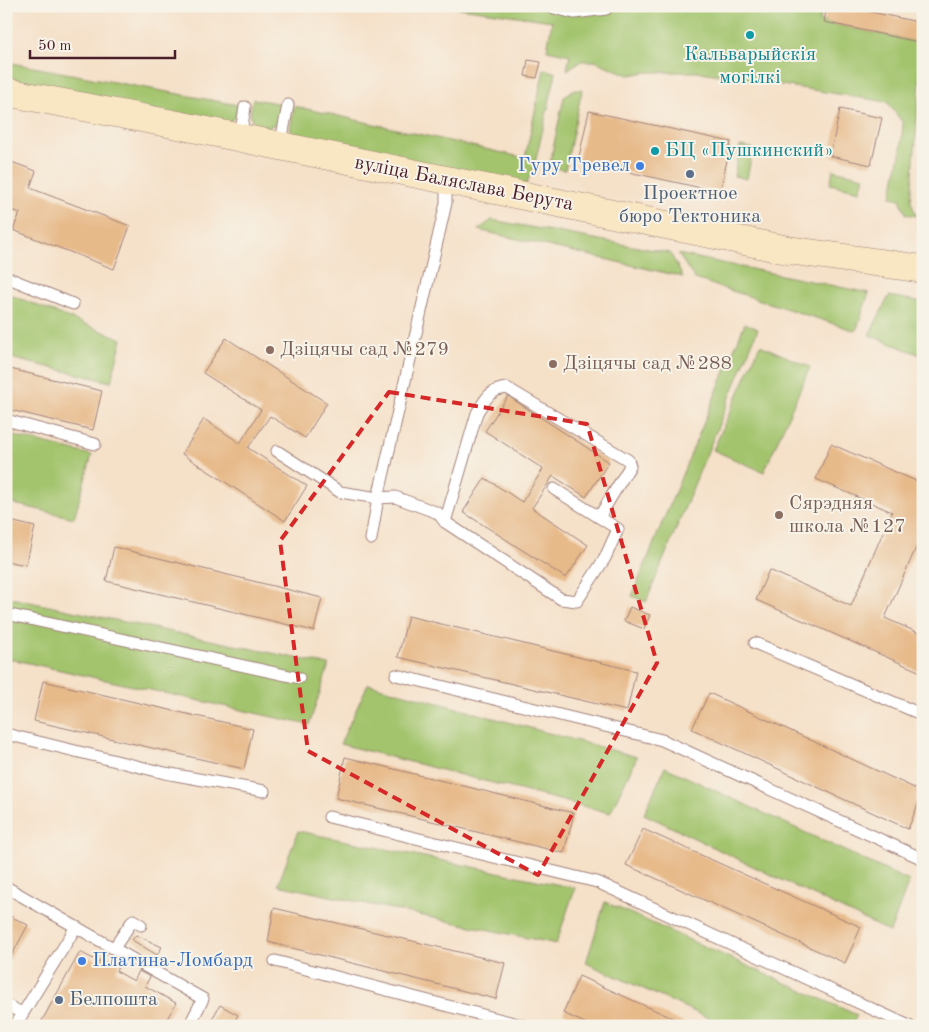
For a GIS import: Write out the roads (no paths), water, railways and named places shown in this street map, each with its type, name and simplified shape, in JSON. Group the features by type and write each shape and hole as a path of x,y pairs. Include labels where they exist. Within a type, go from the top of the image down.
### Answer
{"street":[{"name":"вуліца Баляслава Берута","path":"6,92 788,250 923,269"}],"lane":[{"path":"546,6 574,13 606,9 607,6"},
{"path":"280,147 288,105"},
{"path":"240,138 245,107"},
{"path":"371,539 378,498 446,203 446,182"},
{"path":"6,277 73,304"},
{"path":"446,522 477,413 485,399 495,389 507,388 628,460 630,466 599,517"},
{"path":"6,420 95,444"},
{"path":"277,450 340,492 378,498 395,497 438,513 446,522 561,599 577,601 605,558 618,529 554,489"},
{"path":"6,614 299,678"},
{"path":"755,643 923,715"},
{"path":"396,674 662,740 923,860"},
{"path":"6,734 165,773 264,791"},
{"path":"329,817 597,882 909,1026"},
{"path":"6,887 203,999 189,1026"},
{"path":"114,948 133,920 141,925"},
{"path":"15,1026 76,927"},
{"path":"275,961 525,1026"},
{"path":"6,1005 22,1013"}],"place":[{"name":"Кальварыйскія могілкі","path":"750,35"},
{"name":"БЦ «Пушкинский»","path":"655,151"},
{"name":"Гуру Тревел","path":"640,166"},
{"name":"Проектное бюро Тектоника","path":"690,174"},
{"name":"Дзіцячы сад №279","path":"270,350"},
{"name":"Дзіцячы сад №288","path":"553,364"},
{"name":"Сярэдняя школа №127","path":"779,515"},
{"name":"Платина-Ломбард","path":"82,961"},
{"name":"Белпошта","path":"59,1000"}]}
